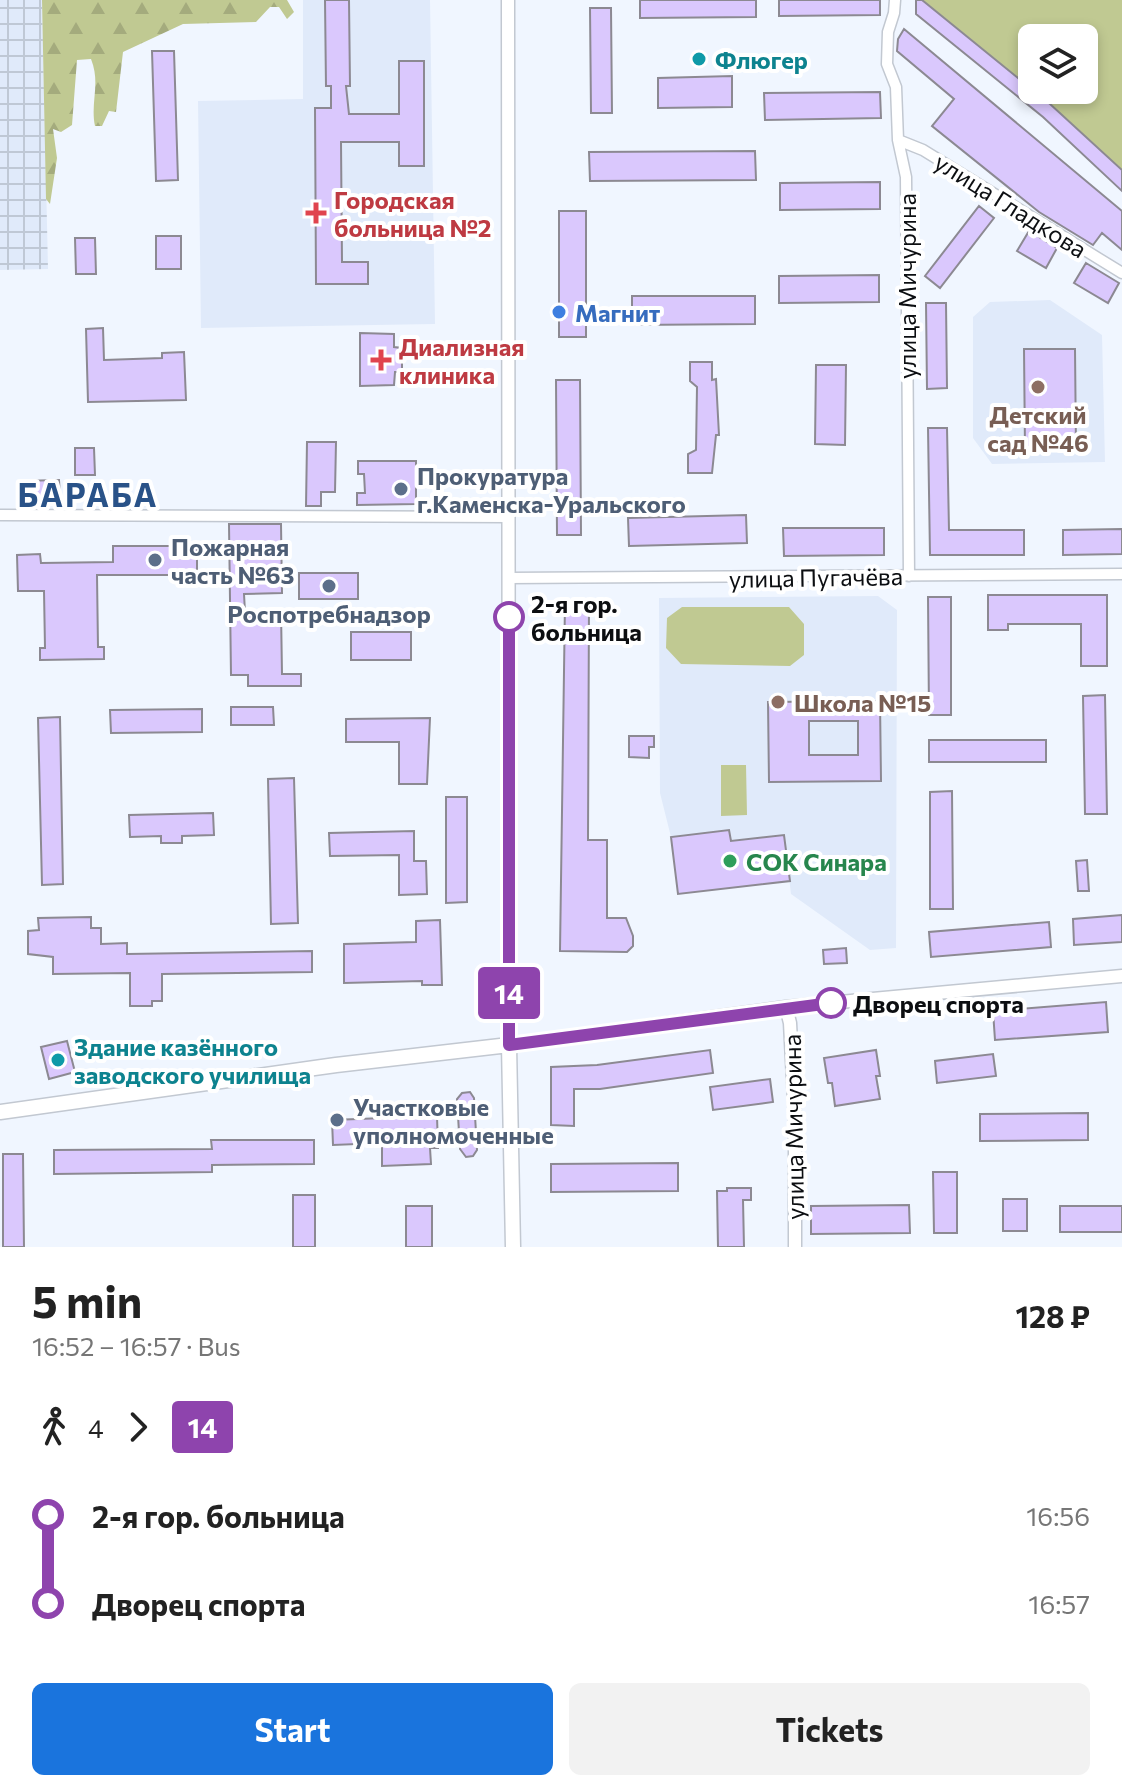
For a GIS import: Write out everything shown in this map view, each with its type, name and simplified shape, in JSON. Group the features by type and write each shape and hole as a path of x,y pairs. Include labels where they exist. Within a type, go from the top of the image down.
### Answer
{"main road":[{"path":"0,1112 336,1065 509,1045 513,1247"}],"street":[{"path":"508,0 509,1045 786,1007 1122,976"},
{"name":"улица Мичурина","path":"895,0 888,32 887,64 896,87 898,140 906,177 909,576"},
{"name":"улица Гладкова","path":"898,140 923,150 1122,273"},
{"path":"0,515 509,517"},
{"name":"улица Пугачёва","path":"509,578 1122,574"},
{"name":"улица Мичурина","path":"786,1007 790,1023 796,1149 795,1247"}],"shaded area":[{"path":"0,0 42,0 48,269 0,270"},
{"name":"Городская больница №2","path":"303,0 430,0 435,324 201,328 198,101 303,99"},
{"name":"Детский сад №46","path":"1050,300 1102,335 1105,462 992,464 973,438 973,317 990,302"},
{"name":"Школа №15","path":"878,596 897,610 896,948 870,950 791,894 784,835 731,841 729,830 671,837 660,793 659,598"}],"green space":[{"path":"42,0 287,0 294,12 287,19 279,7 270,7 256,22 183,24 123,52 116,112 109,111 102,126 95,126 95,77 91,59 77,60 72,125 61,132 53,129 57,158 50,204 46,199"},
{"path":"922,0 1122,0 1122,170 1049,104 1098,104 1098,24 1018,24 1018,78"},
{"path":"682,607 789,607 804,624 804,655 790,666 681,664 666,648 667,618"},
{"path":"721,765 746,765 747,815 721,816"}],"building":[{"path":"325,0 349,0 350,86 346,86 349,114 399,114 399,61 424,61 424,166 399,166 399,142 341,142 342,262 368,262 368,284 316,284 315,108 331,108 331,86 326,86"},
{"path":"640,0 756,0 756,17 640,18"},
{"path":"779,0 880,0 880,15 779,16"},
{"path":"916,0 922,0 1018,78 1018,97 916,14"},
{"path":"590,8 611,8 612,113 591,113"},
{"path":"904,29 1122,211 1122,250 1102,233 1093,245 1039,212 932,126 954,99 897,51 898,39"},
{"path":"152,51 174,51 178,180 156,181"},
{"path":"732,76 732,107 658,108 658,78"},
{"path":"880,92 881,118 765,120 764,93"},
{"path":"1027,104 1050,104 1122,170 1122,191"},
{"path":"755,151 756,180 590,181 589,152"},
{"path":"880,182 880,209 780,210 780,183"},
{"path":"979,206 994,218 940,288 925,276"},
{"path":"559,211 586,211 586,337 559,337"},
{"path":"1029,231 1057,248 1046,268 1017,251"},
{"path":"156,236 181,236 181,269 156,269"},
{"path":"75,238 95,238 96,274 76,274"},
{"path":"1086,263 1119,283 1108,303 1074,283"},
{"path":"879,275 879,302 779,303 779,276"},
{"path":"632,296 755,296 755,324 632,325"},
{"path":"926,303 946,303 947,388 927,389"},
{"path":"103,328 104,360 162,358 162,353 184,352 186,400 88,402 86,329"},
{"name":"Диализная клиника","path":"360,333 394,334 394,347 402,348 402,372 395,372 394,385 360,386"},
{"path":"1024,349 1075,349 1076,450 1025,450"},
{"path":"690,362 712,362 712,380 716,379 719,435 716,435 712,473 688,473 688,454 696,450 697,387 690,381"},
{"path":"816,365 846,365 845,445 815,444"},
{"path":"556,380 580,380 581,535 557,535"},
{"path":"928,428 947,428 949,530 1024,530 1024,555 930,555"},
{"path":"307,442 336,442 335,492 321,492 321,506 306,506"},
{"path":"75,448 94,448 95,475 75,475"},
{"path":"358,461 416,461 416,504 357,505 357,493 365,493 364,474 358,474"},
{"path":"59,480 60,496 21,497 21,481"},
{"path":"746,515 747,543 629,546 628,518"},
{"path":"229,524 281,524 282,593 244,594 245,612 281,611 282,674 301,674 301,686 248,686 248,675 231,675"},
{"path":"783,528 884,528 884,555 784,556"},
{"path":"1122,529 1122,554 1063,555 1063,530"},
{"path":"113,546 197,546 197,575 97,575 98,647 104,647 104,659 40,660 40,648 45,648 44,591 18,591 17,555 40,554 41,563 113,562"},
{"name":"Роспотребнадзор","path":"299,573 358,573 358,599 299,599"},
{"path":"988,595 1107,595 1107,666 1081,666 1081,624 1008,624 1008,630 988,630"},
{"path":"928,597 951,597 951,715 929,715"},
{"path":"565,602 589,602 588,840 607,840 607,918 626,918 633,936 633,946 627,952 560,951"},
{"path":"351,632 411,632 411,660 351,660"},
{"path":"1105,695 1107,814 1085,814 1083,696"},
{"path":"880,701 881,781 769,782 768,702","holes":["809,721 858,721 858,755 809,755"]},
{"path":"231,707 273,707 274,725 231,725"},
{"path":"202,709 202,732 111,733 110,710"},
{"path":"60,717 63,884 42,885 38,718"},
{"path":"430,718 427,784 399,784 399,742 346,742 346,719"},
{"path":"629,736 654,736 654,747 649,747 649,758 629,757"},
{"path":"929,740 1046,740 1046,762 929,762"},
{"path":"294,778 298,923 271,924 268,779"},
{"path":"952,791 953,909 930,909 930,792"},
{"path":"446,797 467,797 467,902 446,903"},
{"path":"213,813 214,835 182,836 182,843 161,843 161,836 130,837 129,815"},
{"name":"СОК Синара","path":"729,830 731,841 784,835 790,881 678,894 671,837"},
{"path":"414,831 414,861 426,861 427,894 399,895 399,855 330,856 329,833"},
{"path":"1087,860 1089,891 1078,891 1076,861"},
{"path":"1122,915 1122,942 1074,945 1073,919"},
{"path":"91,917 91,928 101,928 101,944 127,943 127,954 312,951 312,972 162,974 162,1001 152,1001 152,1006 130,1006 130,973 53,974 53,957 28,954 28,931 39,930 38,918"},
{"path":"440,920 442,985 422,985 422,981 344,983 344,944 416,942 416,921"},
{"path":"1049,922 1051,947 931,957 929,932"},
{"path":"846,948 847,963 824,964 823,950"},
{"path":"1106,1002 1108,1032 995,1040 993,1011"},
{"name":"Здание казённого заводского училища","path":"67,1041 75,1072 49,1079 41,1047"},
{"path":"710,1050 713,1073 600,1089 574,1089 574,1126 551,1125 551,1067 597,1065"},
{"path":"876,1050 880,1099 835,1106 824,1058"},
{"path":"993,1054 996,1076 937,1083 935,1061"},
{"path":"770,1079 773,1102 713,1110 710,1087"},
{"path":"470,1092 474,1098 477,1150 473,1156 466,1157 460,1149 457,1099 462,1093"},
{"path":"1088,1113 1088,1140 980,1141 980,1114"},
{"path":"437,1116 438,1148 430,1148 431,1164 382,1166 382,1143 333,1145 332,1120"},
{"path":"211,1140 314,1140 314,1164 212,1165 212,1172 54,1174 54,1150 212,1149"},
{"path":"3,1154 23,1154 24,1247 3,1247"},
{"path":"678,1163 678,1191 551,1192 551,1164"},
{"path":"933,1172 957,1172 957,1233 934,1233"},
{"path":"727,1188 751,1188 751,1200 743,1200 744,1247 718,1247 717,1191 727,1191"},
{"path":"293,1195 315,1195 315,1247 293,1247"},
{"path":"1003,1199 1027,1199 1027,1231 1003,1231"},
{"path":"909,1205 910,1233 811,1234 811,1206"},
{"path":"406,1206 432,1206 432,1247 406,1247"},
{"path":"1060,1206 1122,1206 1122,1232 1060,1232"}],"bus line":[{"name":"14","path":"509,617 509,1045 831,1003"}],"place":[{"name":"Флюгер","path":"699,59"},
{"name":"Городская больница №2","path":"316,213"},
{"name":"Магнит","path":"559,312"},
{"name":"Диализная клиника","path":"381,360"},
{"name":"Детский сад №46","path":"1038,387"},
{"name":"Прокуратура г.Каменска-Уральского","path":"401,489"},
{"name":"Пожарная часть №63","path":"155,560"},
{"name":"Роспотребнадзор","path":"329,586"},
{"name":"2-я гор. больница","path":"509,617"},
{"name":"Школа №15","path":"778,702"},
{"name":"СОК Синара","path":"730,861"},
{"name":"Дворец спорта","path":"831,1003"},
{"name":"Здание казённого заводского училища","path":"58,1060"},
{"name":"Участковые уполномоченные","path":"337,1120"}],"district":[{"name":"БАРАБА","path":"88,494"}]}
